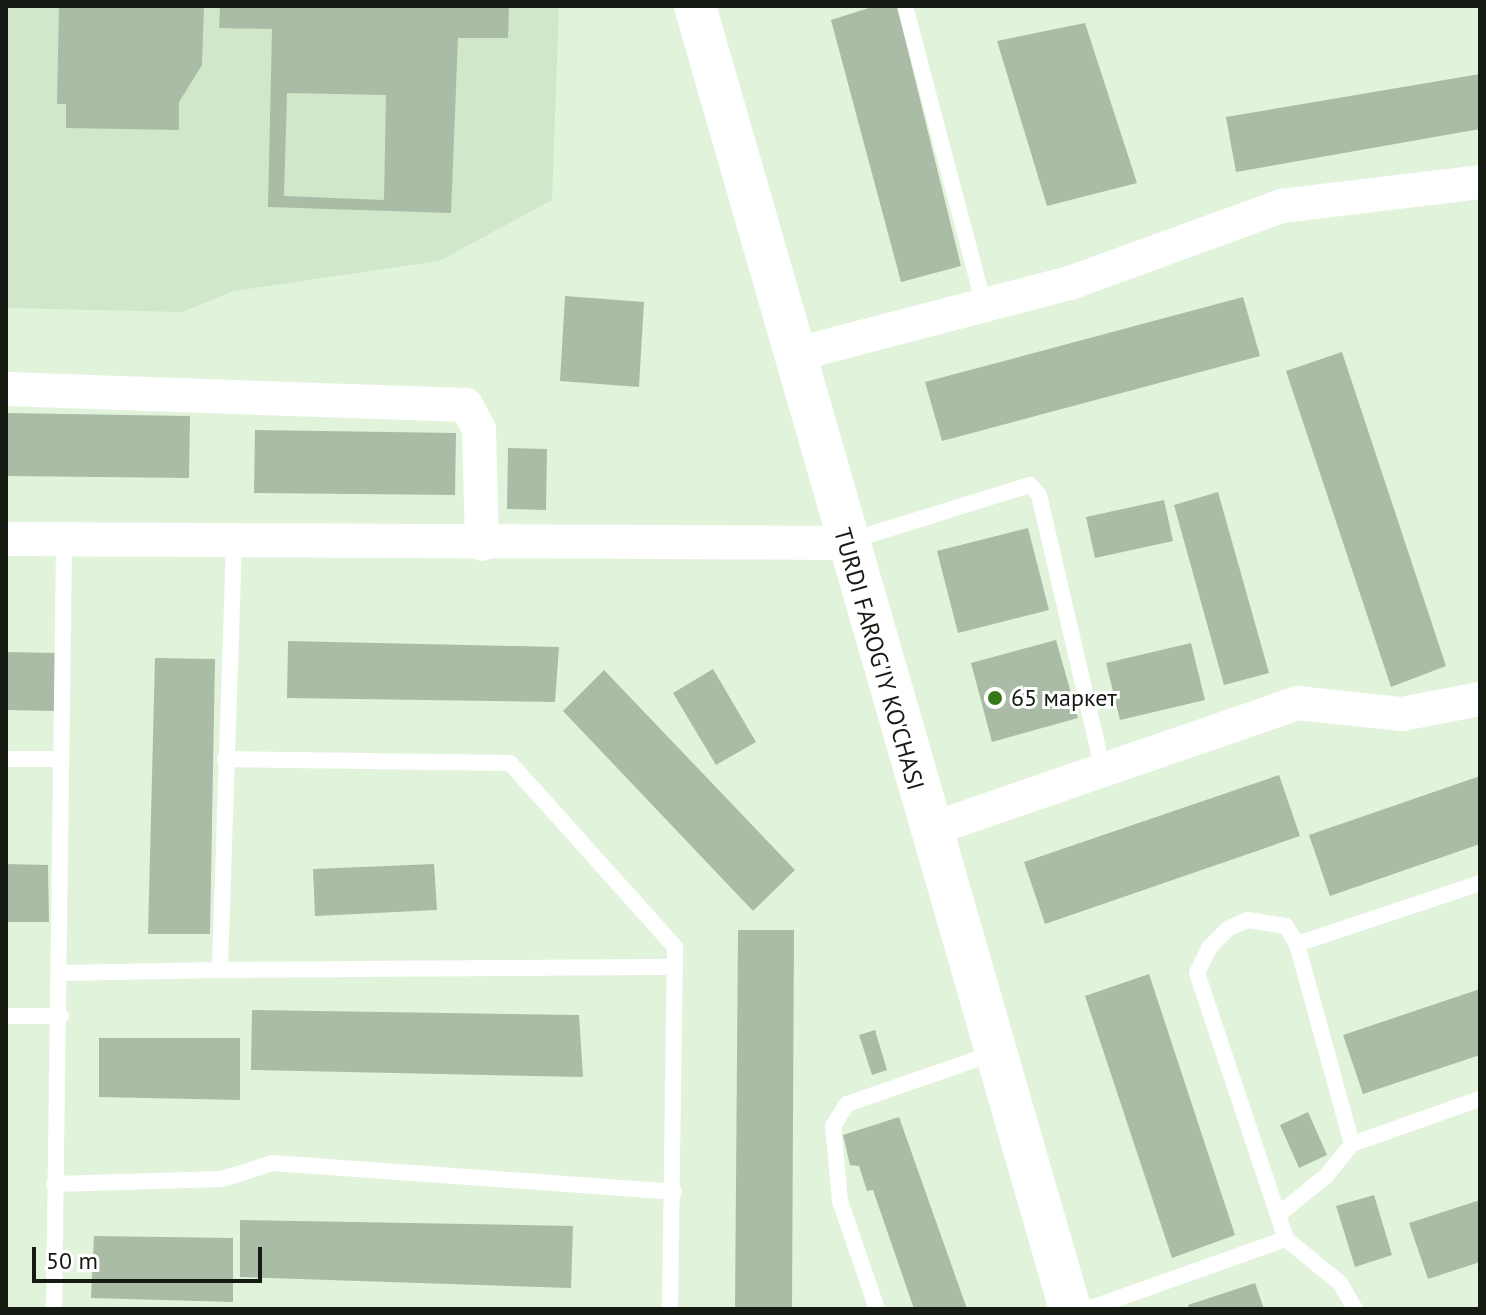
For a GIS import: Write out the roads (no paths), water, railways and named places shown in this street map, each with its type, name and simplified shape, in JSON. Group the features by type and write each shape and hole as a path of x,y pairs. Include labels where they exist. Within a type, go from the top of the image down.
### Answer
{"street":[{"name":"TURDI FAROG'IY KO'CHASI","path":"695,6 845,543 1070,1309"},
{"path":"793,355 1070,283 1282,206 1480,182"},
{"path":"6,389 466,405 479,429 482,544"},
{"path":"6,539 234,544 845,543"},
{"path":"929,830 1297,703 1402,714 1480,699"}],"lane":[{"path":"905,6 984,306"},
{"path":"845,543 1030,485 1039,495 1103,770"},
{"path":"54,1309 54,1184 61,1016 64,540"},
{"path":"220,970 234,544"},
{"path":"6,759 61,759"},
{"path":"225,759 510,763 675,947 670,1309"},
{"path":"1297,944 1480,883"},
{"path":"1352,1144 1297,944 1286,926 1248,920 1209,948 1197,973 1286,1239 1340,1283 1355,1309"},
{"path":"61,973 675,967"},
{"path":"6,1016 61,1016"},
{"path":"877,1309 840,1201 833,1126 847,1104 994,1053"},
{"path":"1278,1215 1326,1176 1352,1144 1480,1099"},
{"path":"54,1184 222,1179 273,1163 674,1192"},
{"path":"1088,1309 1286,1239"}],"place":[{"name":"65 маркет","path":"995,698"}]}
